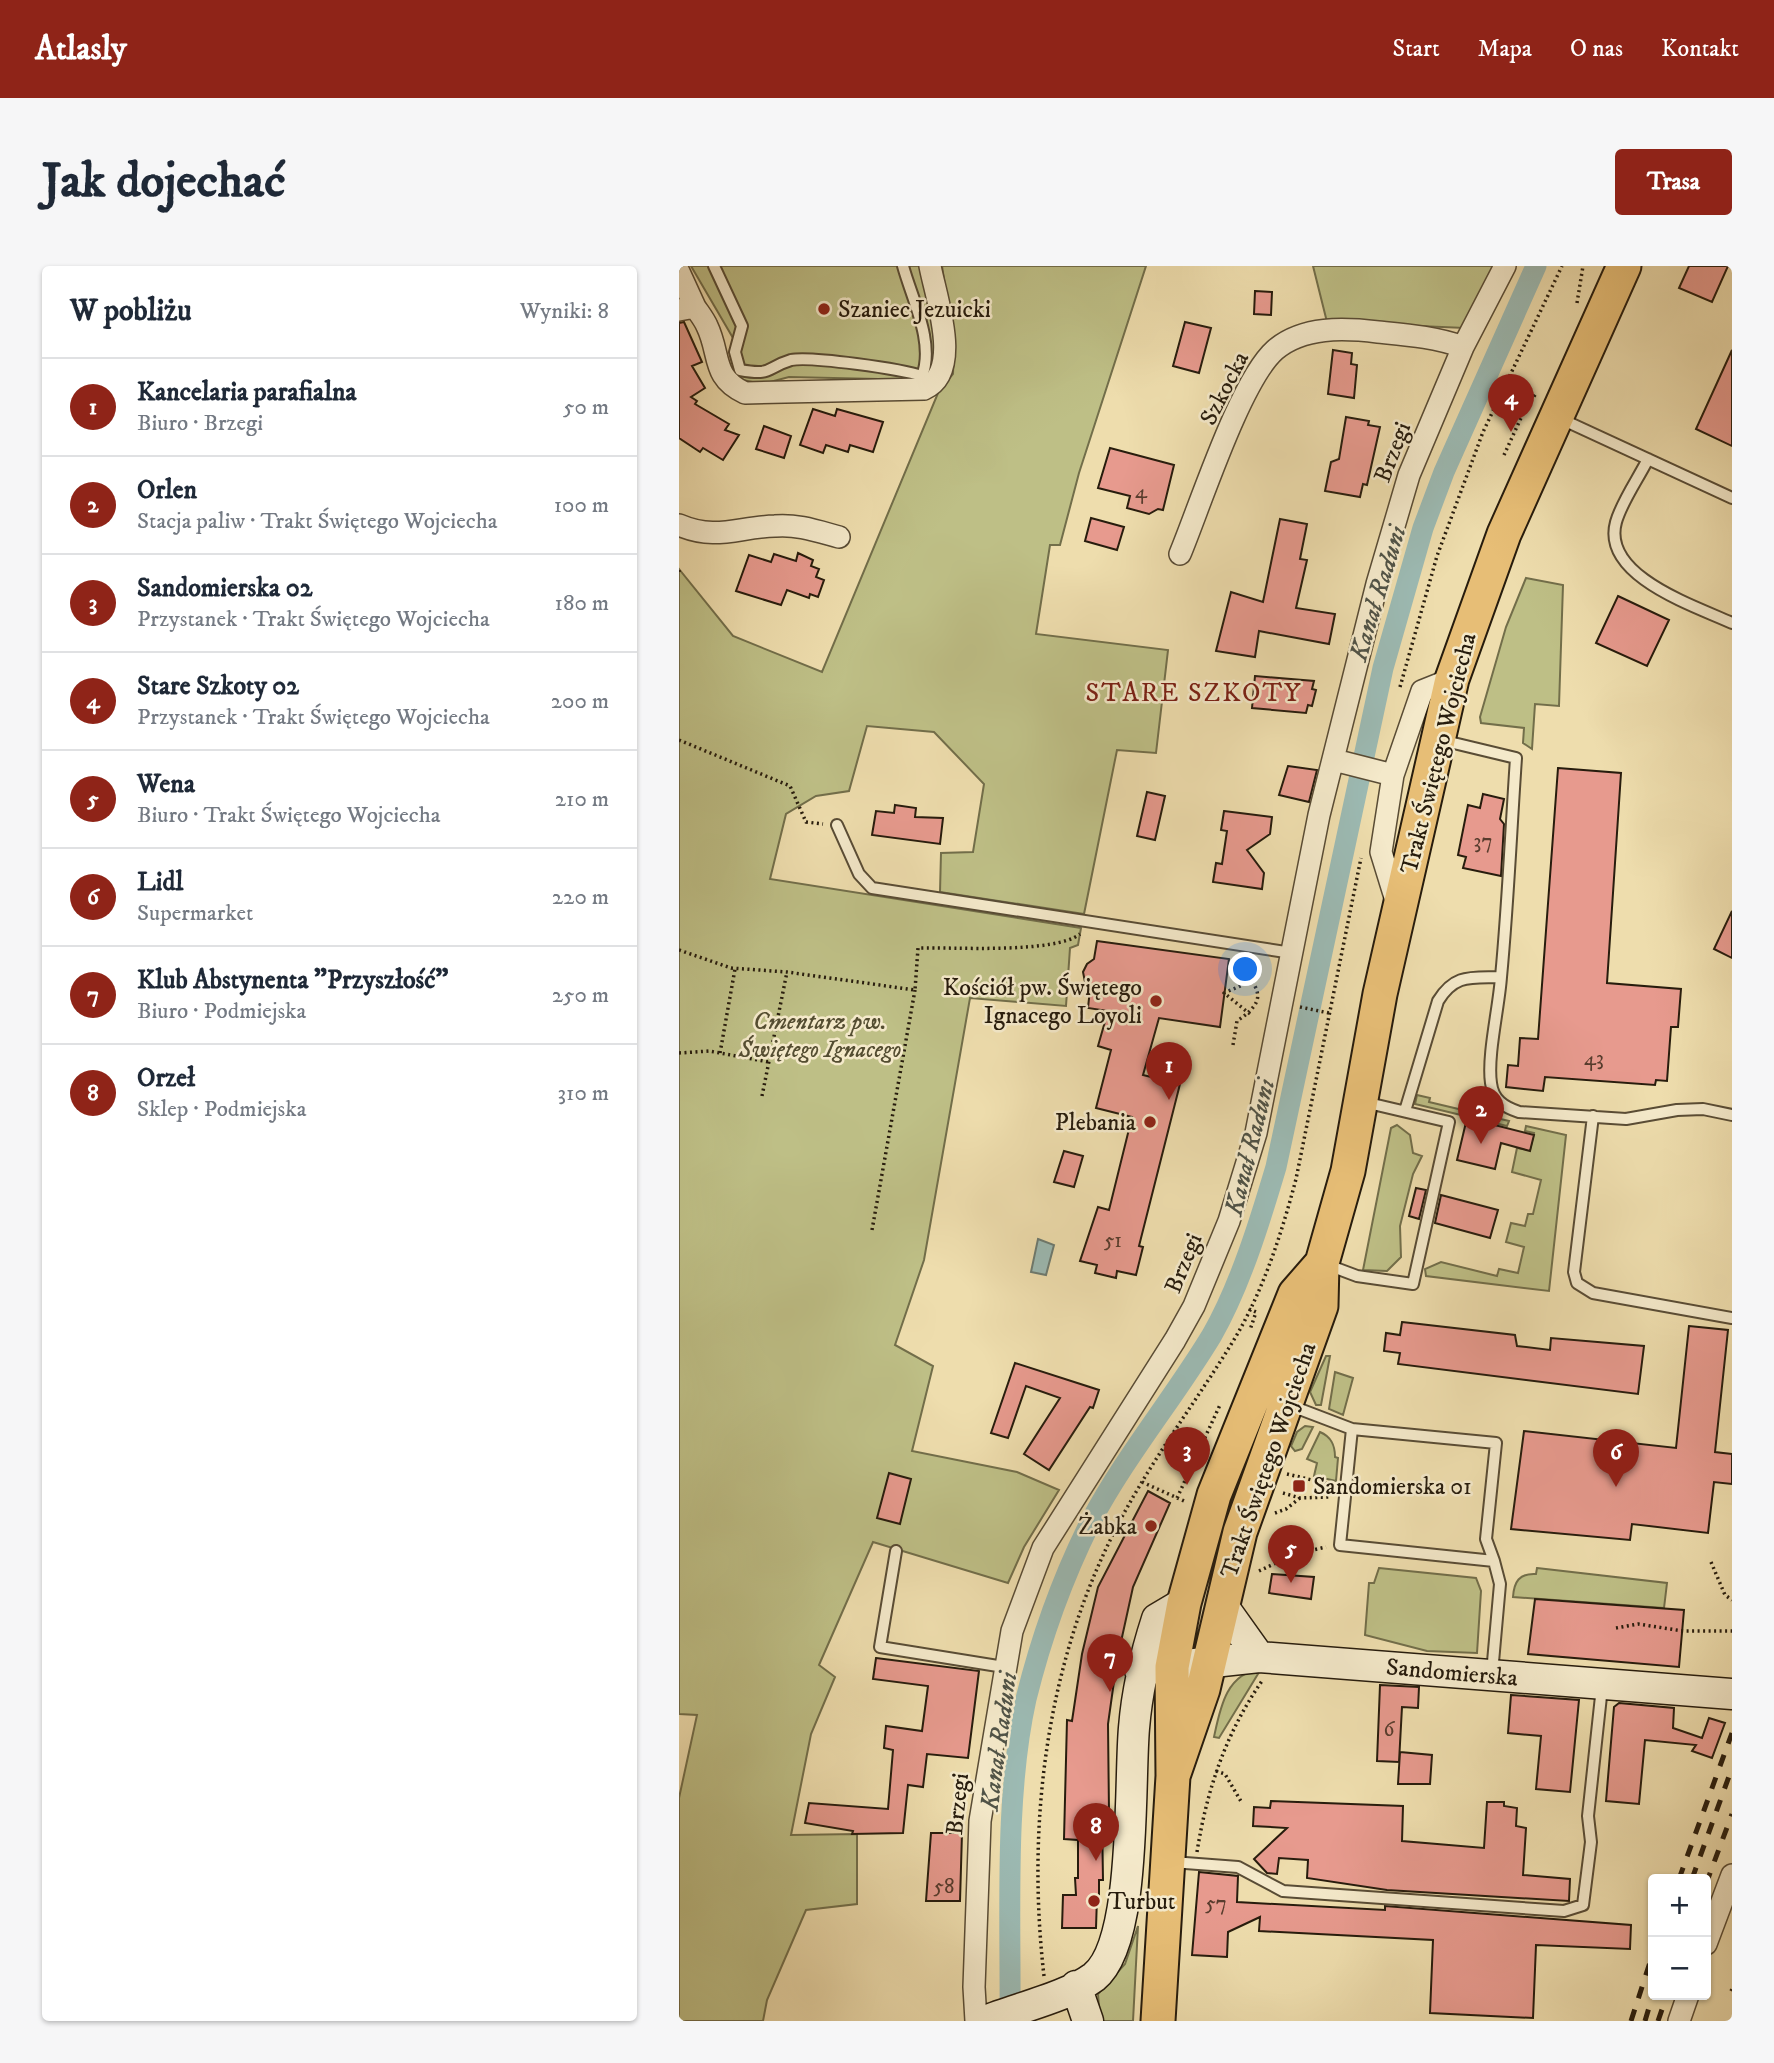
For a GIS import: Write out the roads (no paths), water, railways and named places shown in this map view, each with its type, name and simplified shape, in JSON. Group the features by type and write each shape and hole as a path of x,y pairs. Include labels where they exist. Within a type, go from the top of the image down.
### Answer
{"main road":[{"name":"Trakt Świętego Wojciecha","path":"1173,1776 1206,1676 1240,1532 1321,1306 1322,1263 1348,1171 1399,908 1453,679 1504,534 1624,266"},
{"name":"Trakt Świętego Wojciecha","path":"1158,2021 1181,1863 1173,1776 1156,1669 1184,1603 1214,1495 1295,1294 1322,1263"}],"street":[{"path":"679,272 687,309 708,327 720,371 731,386 745,393 923,389 934,384 942,371 946,349 930,266"},
{"name":"Brzegi","path":"985,2020 974,1977 980,1821 1012,1631 1043,1548 1194,1306 1229,1220 1257,1133 1304,883 1338,761 1377,584 1409,475 1463,346 1504,266"},
{"name":"Szkocka","path":"1180,554 1245,395 1276,349 1296,338 1333,329 1417,335 1463,346"},
{"path":"679,525 696,532 716,535 773,526 799,526 839,537"},
{"path":"1399,908 1381,852 1384,773 1422,691 1453,679"},
{"path":"1338,761 1384,773"},
{"path":"1222,1605 1263,1666"},
{"name":"Sandomierska","path":"1156,1669 1206,1676 1263,1666 1492,1675 1732,1695"},
{"path":"985,2020 1076,1986 1095,1976 1111,1955 1120,1933 1156,1669"},
{"path":"1709,1937 1732,1875"},
{"path":"1076,1986 1088,2021"},
{"path":"1679,2021 1686,2000"}],"lane":[{"path":"714,266 742,326 735,352 740,370 764,375 792,360 901,368 922,376 927,363 926,347 903,266"},
{"path":"1556,417 1732,498"},
{"path":"1648,459 1616,523 1616,548 1626,565 1650,584 1732,623"},
{"path":"1438,739 1516,758 1501,977 1492,1064 1491,1084 1495,1096 1504,1107 1519,1112 1626,1119 1677,1110 1703,1109 1732,1115"},
{"path":"837,825 859,874 872,888 1292,953"},
{"path":"1405,1111 1438,1001 1447,985 1460,979 1501,977"},
{"path":"1322,1263 1357,1276 1417,1284 1449,1122 1361,1101"},
{"path":"1593,1116 1574,1272 1577,1283 1593,1293 1732,1318"},
{"path":"1284,1404 1352,1429 1496,1443 1486,1539 1500,1584 1492,1675"},
{"path":"1352,1429 1340,1545 1494,1561"},
{"path":"896,1551 880,1647 1004,1667"},
{"path":"1181,1863 1238,1867 1283,1891 1564,1911 1583,1905 1591,1842 1588,1816 1602,1684"}],"water":[{"path":"1038,1239 1054,1245 1046,1275 1031,1272"}],"waterway":[{"name":"Kanał Raduni","path":"1010,2021 1010,1859 1014,1777 1026,1699 1039,1653 1062,1586 1091,1521 1119,1473 1212,1335 1232,1296 1249,1253 1276,1167 1383,668 1423,528 1444,472 1536,266"}],"railway":[{"path":"1681,1874 1732,1733"},
{"path":"1694,1874 1732,1768"},
{"path":"1710,1874 1732,1814"},
{"path":"1631,2021 1648,1968"},
{"path":"1645,2021 1651,2000"},
{"path":"1658,2021 1665,2000"}],"place":[{"name":"Szaniec Jezuicki","path":"824,309"},
{"name":"Stare Szkoty 02","path":"1511,432"},
{"name":"Kościół pw. Świętego Ignacego Loyoli","path":"1156,1001"},
{"name":"Kancelaria parafialna","path":"1169,1100"},
{"name":"Plebania","path":"1150,1122"},
{"name":"Orlen","path":"1481,1144"},
{"name":"Sandomierska 02","path":"1187,1485"},
{"name":"Sandomierska 01","path":"1299,1486"},
{"name":"Lidl","path":"1616,1487"},
{"name":"Żabka","path":"1151,1526"},
{"name":"Wena","path":"1291,1583"},
{"name":"Klub Abstynenta \"Przyszłość\"","path":"1110,1692"},
{"name":"Orzeł","path":"1096,1861"},
{"name":"Turbut","path":"1094,1901"}],"district":[{"name":"STARE SZKOTY","path":"1194,692"}],"park label":[{"name":"Cmentarz pw. Świętego Ignacego","path":"820,1035"}]}
